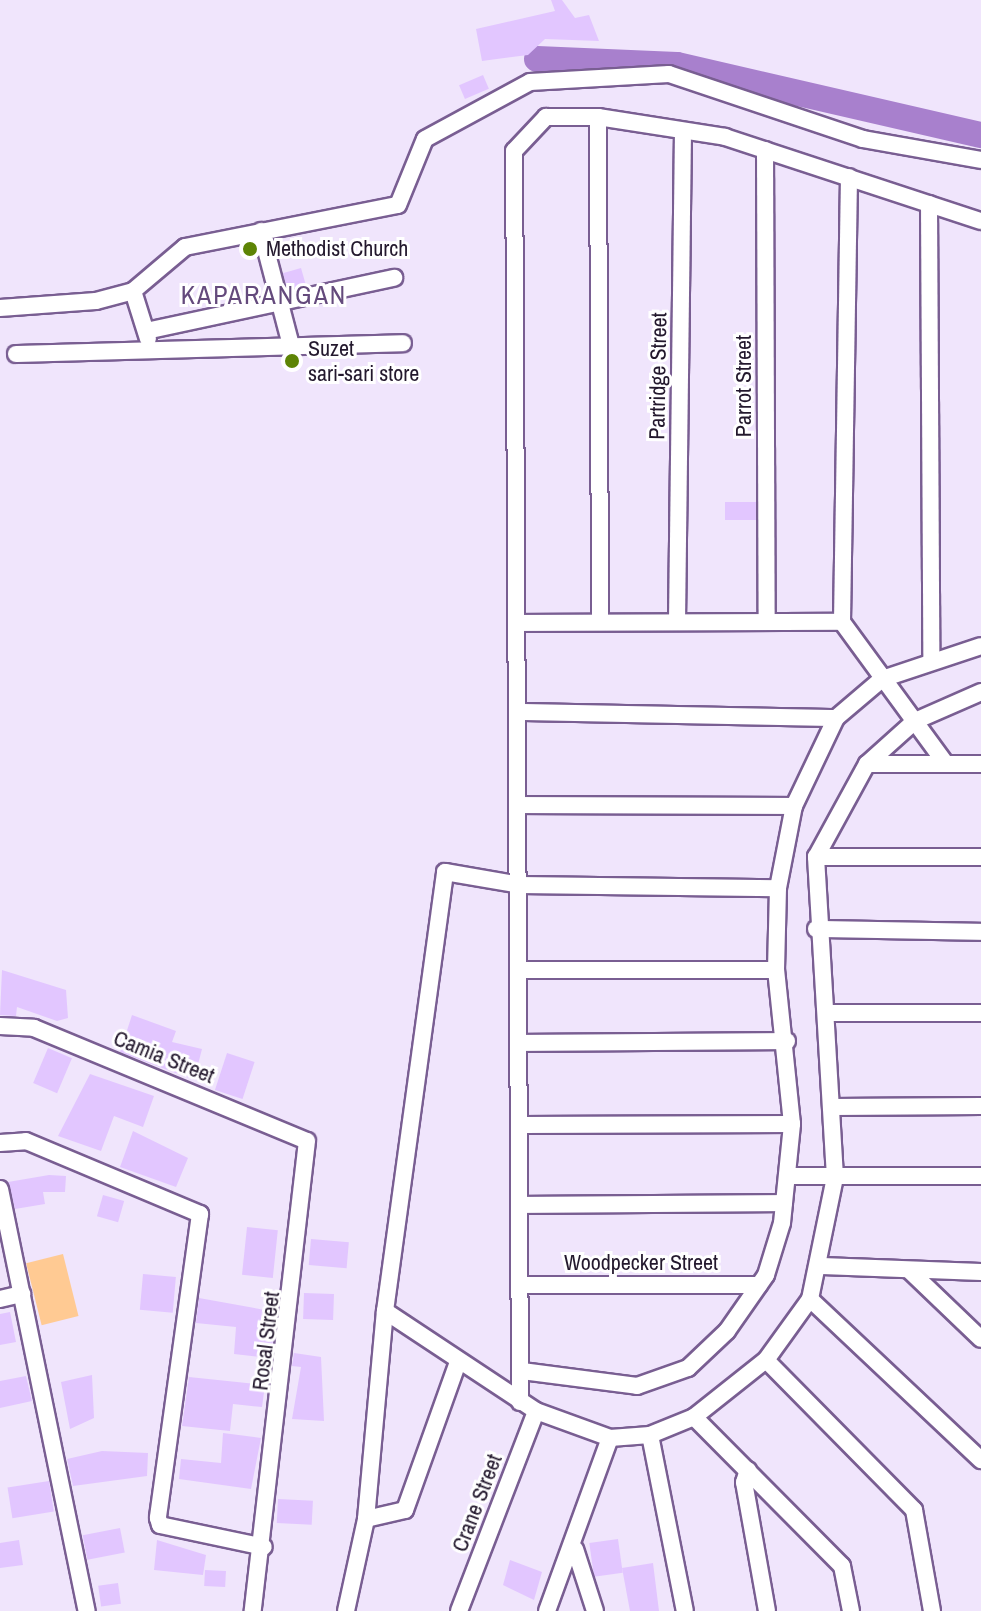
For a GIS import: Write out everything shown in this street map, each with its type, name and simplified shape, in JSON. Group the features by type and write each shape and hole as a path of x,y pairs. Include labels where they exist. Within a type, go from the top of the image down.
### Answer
{"street":[{"path":"0,308 133,291 185,247 398,205 425,139 530,82 669,74 863,139 981,160"},
{"path":"520,1402 523,1285 514,151 546,117 598,117 683,131 765,150 981,221"},
{"path":"598,117 600,621"},
{"name":"Partridge Street","path":"677,622 683,131"},
{"name":"Parrot Street","path":"765,150 767,622"},
{"path":"849,177 842,622 946,764"},
{"path":"929,204 931,658"},
{"path":"261,231 292,349"},
{"path":"146,331 394,278"},
{"path":"133,291 152,352"},
{"path":"16,354 292,349 403,343"},
{"path":"518,623 842,622"},
{"path":"522,1371 637,1386 688,1368 759,1285 784,1203 792,1124 787,1041 776,970 778,888 794,806 836,718 882,679 931,658 981,646"},
{"path":"385,1311 520,1402 536,1411 610,1438 650,1435 694,1417 766,1360 810,1299 822,1266 835,1177 830,1013 816,929 816,857 867,764 915,721 981,692"},
{"path":"519,712 836,718"},
{"path":"867,764 981,764"},
{"path":"520,805 794,806"},
{"path":"816,857 981,857"},
{"path":"346,1611 366,1519 385,1311 445,872 520,885 778,888"},
{"path":"816,929 981,932"},
{"path":"521,970 776,970"},
{"path":"830,1013 981,1013"},
{"name":"Camia Street","path":"0,1026 34,1028 307,1141"},
{"path":"521,1043 787,1041"},
{"path":"833,1107 981,1106"},
{"path":"522,1125 792,1124"},
{"path":"0,1143 26,1141 200,1214 158,1518 160,1525 264,1547"},
{"name":"Rosal Street","path":"253,1611 264,1547 307,1141"},
{"path":"787,1176 981,1176"},
{"path":"0,1189 87,1611"},
{"path":"522,1205 784,1203"},
{"path":"822,1266 981,1272"},
{"path":"910,1271 981,1339"},
{"name":"Woodpecker Street","path":"523,1285 759,1285"},
{"path":"0,1299 22,1294"},
{"path":"810,1299 981,1460"},
{"path":"766,1360 914,1510 932,1611"},
{"path":"366,1519 405,1510 458,1362"},
{"name":"Crane Street","path":"459,1611 536,1411"},
{"path":"694,1417 842,1566 851,1611"},
{"path":"650,1435 685,1611"},
{"path":"547,1611 575,1549 610,1438"},
{"path":"748,1470 744,1482 767,1611"},
{"path":"575,1549 595,1611"}],"shaded area":[{"path":"63,1254 78,1316 42,1325 26,1263"}],"building":[{"path":"551,0 562,0 575,18 589,15 599,41 545,39 528,55 482,61 476,29 555,11"},
{"path":"483,75 489,89 465,99 459,85"},
{"path":"301,268 306,286 288,292 283,273"},
{"path":"725,502 756,502 756,520 725,520"},
{"path":"2,970 66,990 68,1018 57,1021 17,1007 16,1016 0,1015"},
{"path":"132,1015 176,1031 172,1042 202,1049 194,1080 120,1052"},
{"path":"48,1048 72,1058 57,1093 33,1083"},
{"path":"227,1053 255,1062 243,1099 215,1090"},
{"path":"90,1074 154,1096 143,1127 114,1116 101,1151 58,1136"},
{"path":"133,1131 188,1158 176,1187 120,1167"},
{"path":"49,1175 66,1176 65,1192 43,1192 45,1204 15,1209 8,1182"},
{"path":"103,1195 124,1201 118,1222 97,1216"},
{"path":"247,1227 278,1230 273,1278 242,1275"},
{"path":"311,1239 349,1242 347,1268 309,1265"},
{"path":"143,1274 176,1277 173,1313 140,1310"},
{"path":"304,1293 334,1294 333,1320 303,1319"},
{"path":"199,1298 276,1312 271,1358 234,1354 236,1327 196,1323"},
{"path":"10,1312 16,1342 0,1345 0,1314"},
{"path":"294,1353 321,1357 324,1421 292,1419 301,1367 292,1366"},
{"path":"92,1375 94,1418 70,1429 61,1382"},
{"path":"26,1376 32,1401 0,1408 0,1381"},
{"path":"189,1377 265,1385 262,1407 233,1404 230,1431 182,1426"},
{"path":"223,1433 261,1438 251,1489 179,1479 181,1459 221,1463"},
{"path":"102,1451 148,1453 147,1476 73,1486 67,1459"},
{"path":"49,1481 54,1512 12,1518 8,1488"},
{"path":"278,1499 313,1501 312,1525 277,1523"},
{"path":"120,1528 125,1553 87,1560 83,1535"},
{"path":"618,1539 623,1573 594,1577 589,1543"},
{"path":"19,1540 23,1565 0,1568 0,1543"},
{"path":"157,1540 206,1555 203,1575 154,1570"},
{"path":"510,1560 542,1572 534,1600 503,1585"},
{"path":"653,1563 659,1611 630,1611 622,1568"},
{"path":"205,1570 226,1571 225,1587 204,1586"},
{"path":"118,1583 121,1604 101,1607 98,1586"}],"waterway":[{"path":"537,59 677,65 981,135"}],"place":[{"name":"Methodist Church","path":"250,249"},
{"name":"Suzet sari-sari store","path":"292,361"}],"district":[{"name":"KAPARANGAN","path":"264,295"}]}
